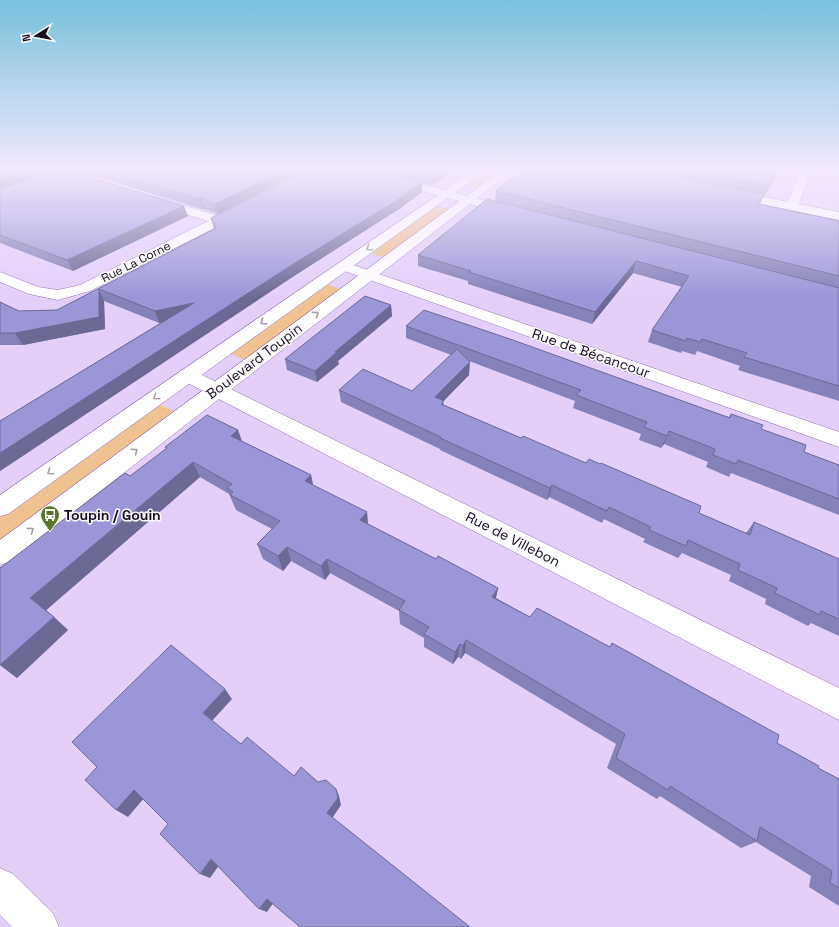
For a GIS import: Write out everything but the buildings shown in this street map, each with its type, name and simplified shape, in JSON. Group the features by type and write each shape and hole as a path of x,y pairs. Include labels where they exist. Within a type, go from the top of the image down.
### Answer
{"street":[{"path":"193,212 219,220"},
{"name":"Rue La Corne","path":"0,276 34,292 58,295 85,288 234,212"},
{"name":"Boulevard Toupin","path":"0,507 422,212"},
{"name":"Boulevard Toupin","path":"0,554 368,274 452,212"},
{"path":"517,212 524,214"},
{"path":"819,212 839,216"},
{"name":"Rue de Bécancour","path":"344,266 839,440"},
{"name":"Rue de Villebon","path":"187,375 839,704"},
{"path":"0,887 38,927"}],"shaded area":[{"path":"427,212 445,212 383,257 370,253"},
{"path":"326,284 340,289 245,360 229,353"},
{"path":"158,404 174,411 0,540 0,516"}],"place":[{"name":"Toupin / Gouin","path":"50,532"}]}
